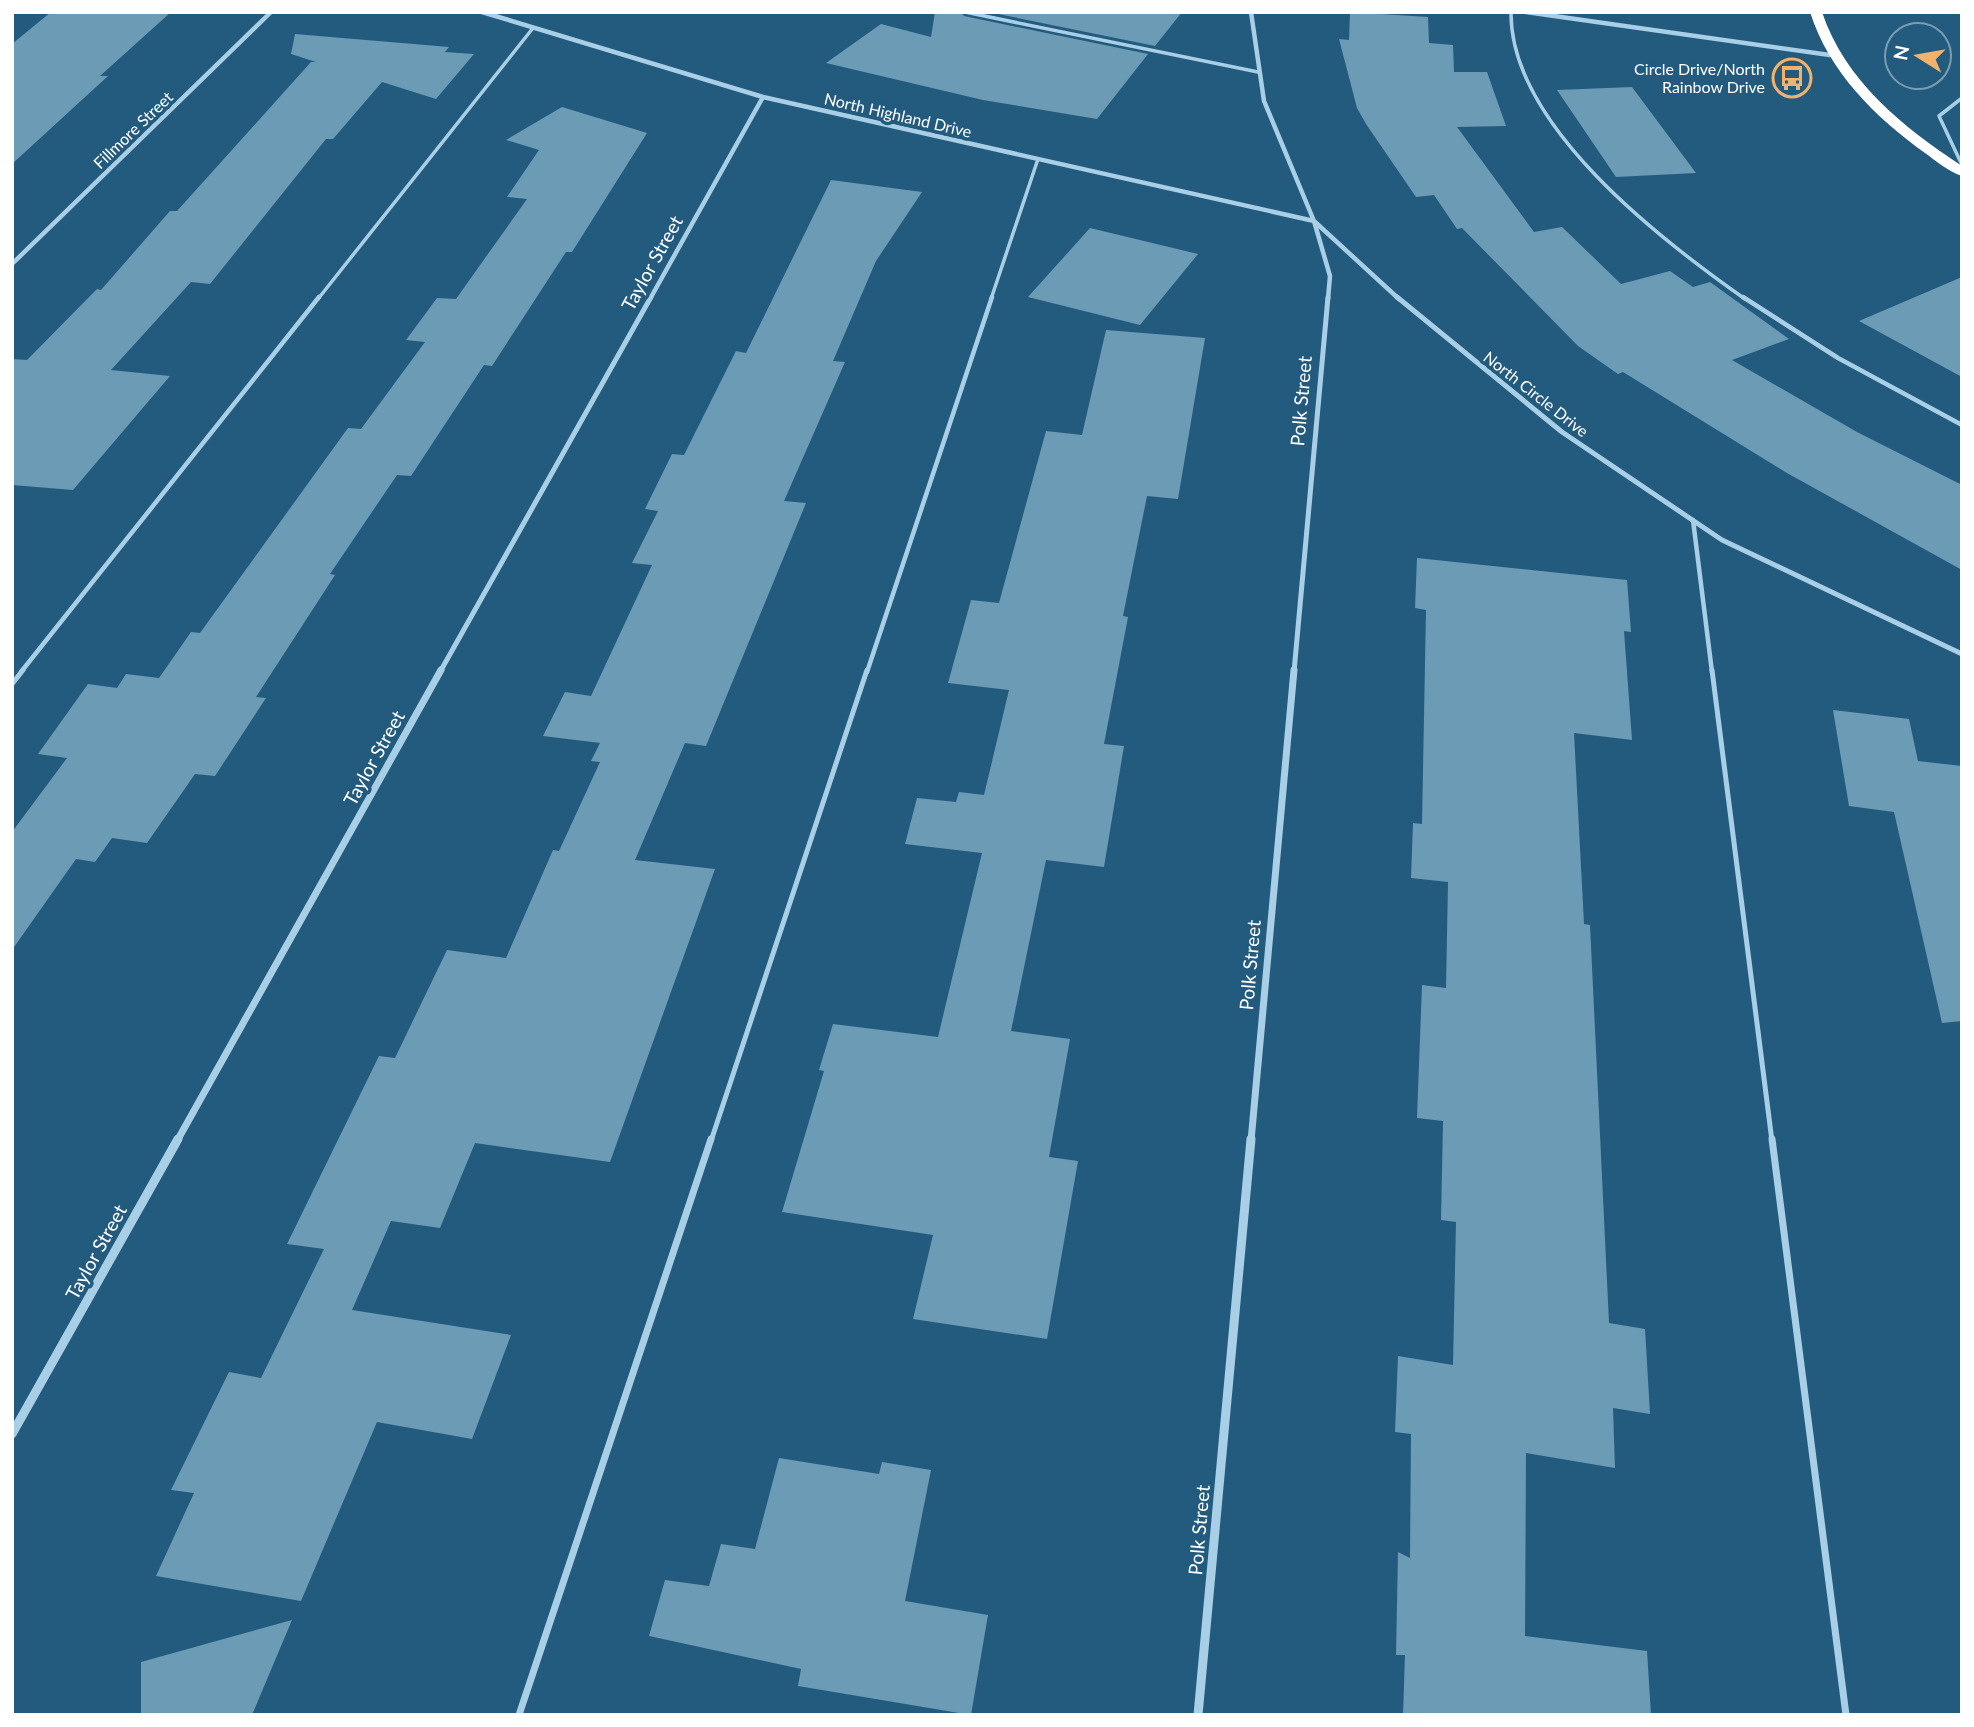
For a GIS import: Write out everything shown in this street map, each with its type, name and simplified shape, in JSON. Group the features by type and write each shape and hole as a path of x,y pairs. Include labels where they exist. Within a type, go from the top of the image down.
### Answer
{"highway":[{"path":"1813,13 1830,47 1864,92 1924,147 1962,172"}],"street":[{"name":"Fillmore Street","path":"12,264 271,12"},
{"name":"North Highland Drive","path":"482,12 763,97 1314,221"},
{"name":"North Circle Drive","path":"1251,12 1264,101 1314,221 1417,315 1562,432 1722,540 1962,654"},
{"path":"1526,12 1837,56"},
{"name":"Taylor Street","path":"12,1434 763,97"},
{"name":"Polk Street","path":"1198,1715 1330,276 1314,221"}],"lane":[{"path":"965,12 1258,72"},
{"path":"1511,12 1513,47 1537,102 1598,181 1683,252 1771,317 1868,376 1962,425"},
{"path":"12,684 533,28"},
{"path":"1962,98 1939,116 1962,165"},
{"path":"520,1715 1038,159"},
{"path":"1693,520 1846,1715"}],"building":[{"path":"51,12 171,12 100,76 108,76 12,164 12,44"},
{"path":"935,12 961,12 964,16 1148,54 1097,119 983,100 826,63 881,24 931,37"},
{"path":"988,12 1182,12 1155,46"},
{"path":"1350,12 1428,17 1429,43 1453,45 1454,72 1487,72 1506,126 1457,127 1534,232 1562,227 1621,284 1670,271 1693,287 1710,282 1789,339 1732,360 1857,432 1962,485 1962,570 1787,473 1623,372 1618,374 1578,346 1462,228 1457,229 1434,195 1416,197 1366,124 1357,108 1339,39 1349,40"},
{"path":"295,34 449,47 445,52 474,54 436,99 382,82 333,139 326,139 210,284 191,282 111,370 170,376 73,490 12,485 12,359 27,360 97,289 101,290 170,211 177,211 311,62 316,62 291,54"},
{"path":"1632,87 1696,173 1616,177 1557,90"},
{"path":"562,107 647,133 572,252 566,252 492,366 484,365 411,476 397,475 330,574 335,575 256,697 266,698 215,776 195,774 147,843 112,838 95,862 76,859 12,950 12,832 67,758 38,754 88,684 117,688 126,674 159,678 191,632 200,633 348,428 361,429 425,342 406,340 437,298 456,299 527,199 507,197 539,150 506,140"},
{"path":"831,180 922,192 876,261 833,361 845,362 784,501 806,503 706,746 685,743 635,860 715,869 610,1162 475,1143 440,1228 391,1221 352,1310 511,1335 472,1439 377,1422 301,1601 156,1576 194,1493 171,1490 229,1372 261,1378 324,1249 287,1244 379,1056 395,1058 447,950 506,958 553,850 559,851 600,762 591,761 600,743 543,736 565,692 591,696 652,565 632,563 658,511 645,509 672,454 684,455 736,351 746,353"},
{"path":"1090,228 1198,254 1140,325 1028,297"},
{"path":"1962,277 1962,377 1859,321"},
{"path":"1106,330 1205,338 1178,499 1147,496 1123,616 1128,617 1104,744 1124,746 1104,867 1046,860 1011,1031 1070,1039 1049,1157 1078,1161 1047,1339 913,1319 933,1235 782,1212 824,1071 819,1070 833,1024 938,1037 982,853 905,844 917,798 956,802 959,792 984,795 1009,690 948,683 971,600 999,603 1046,431 1082,435"},
{"path":"1417,558 1627,580 1631,632 1624,631 1632,740 1574,733 1584,924 1590,925 1609,1323 1645,1329 1650,1414 1613,1408 1615,1468 1526,1453 1525,1636 1647,1651 1651,1715 1403,1715 1405,1655 1396,1655 1398,1552 1410,1558 1411,1434 1395,1432 1398,1356 1453,1365 1456,1222 1441,1220 1443,1121 1417,1118 1422,985 1446,988 1448,882 1411,878 1413,823 1422,824 1426,610 1415,608"},
{"path":"1833,710 1909,719 1918,761 1962,766 1962,1021 1942,1023 1894,812 1849,806"},
{"path":"779,1458 879,1474 882,1462 931,1470 905,1601 988,1615 971,1715 798,1686 801,1669 649,1636 665,1580 709,1586 721,1544 755,1549"},
{"path":"292,1620 252,1715 141,1715 141,1662"}],"place":[{"name":"Circle Drive/North Rainbow Drive","path":"1792,78"}]}
